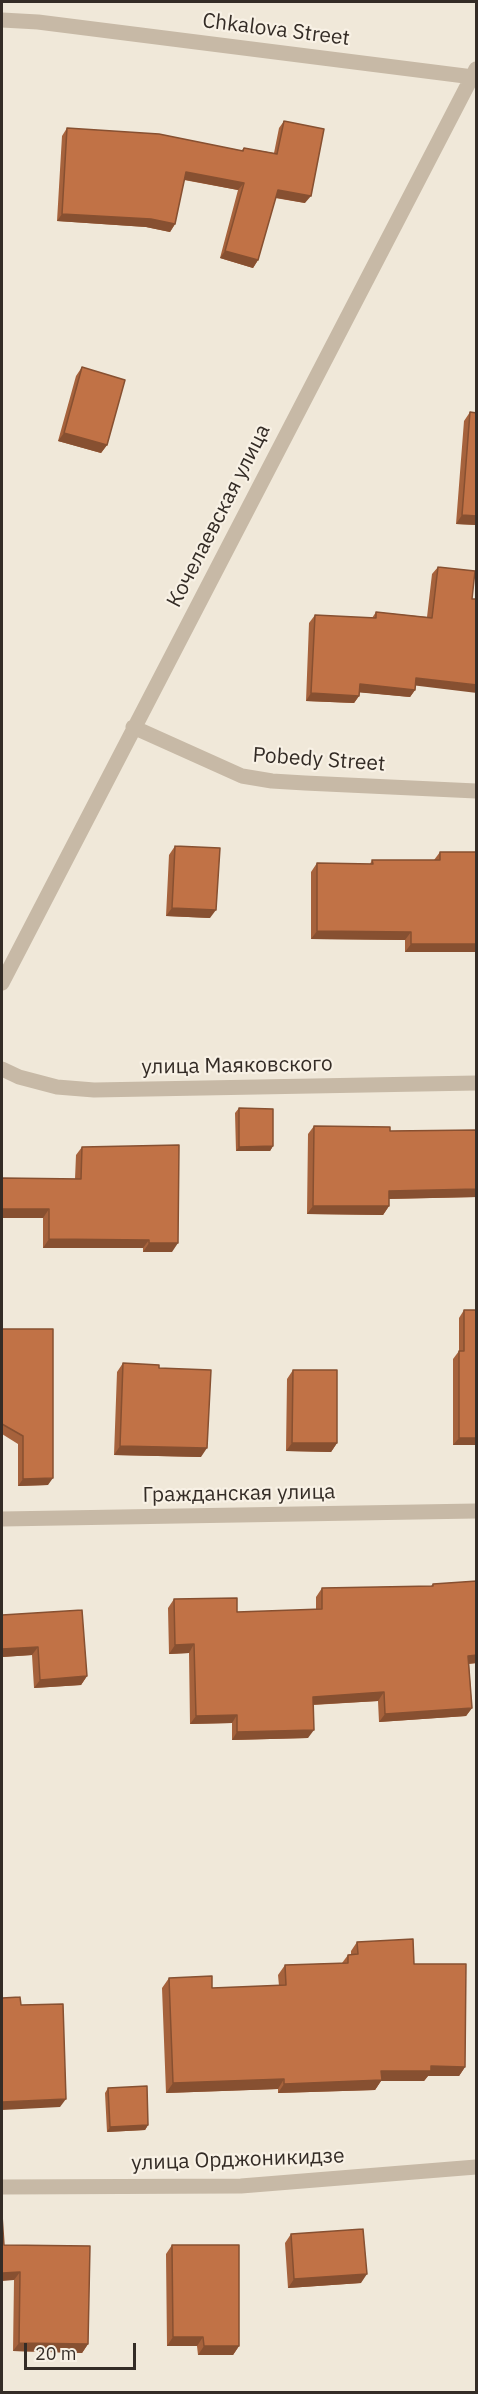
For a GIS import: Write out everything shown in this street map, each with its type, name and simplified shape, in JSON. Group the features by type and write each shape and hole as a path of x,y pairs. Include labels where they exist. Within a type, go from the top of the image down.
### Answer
{"street":[{"name":"Chkalova Street","path":"2,20 38,22 475,73"},
{"name":"Кочелаевская улица","path":"2,983 475,73"},
{"name":"Pobedy Street","path":"134,727 242,776 305,783 477,790"},
{"name":"улица Маяковского","path":"2,1069 19,1077 57,1087 94,1090 477,1083"},
{"name":"Гражданская улица","path":"2,1519 477,1511"},
{"name":"улица Орджоникидзе","path":"2,2187 241,2186 477,2167"}],"building":[{"path":"284,121 324,129 311,196 278,190 258,260 225,251 244,183 186,172 175,224 151,219 62,214 67,128 159,134 243,151 244,148 277,154"},
{"path":"82,367 125,380 107,445 64,433"},
{"path":"470,412 477,413 477,516 462,515"},
{"path":"438,567 475,571 472,599 477,599 477,685 416,678 415,690 360,684 359,696 311,693 315,615 376,618 376,612 432,618"},
{"path":"175,846 220,848 216,910 172,908"},
{"path":"440,852 477,852 477,944 411,944 411,932 317,931 317,863 373,864 372,860 440,860"},
{"path":"239,1108 273,1109 273,1146 239,1147"},
{"path":"314,1126 390,1127 390,1131 477,1130 477,1189 389,1191 389,1206 313,1206"},
{"path":"179,1145 178,1243 149,1243 149,1240 49,1239 49,1209 2,1209 2,1178 81,1179 82,1147"},
{"path":"464,1310 477,1310 477,1438 459,1438 459,1351 464,1351"},
{"path":"2,1329 53,1329 53,1478 23,1479 23,1436 2,1424"},
{"path":"123,1363 159,1365 159,1368 211,1370 207,1448 120,1446"},
{"path":"293,1370 337,1370 337,1443 292,1443"},
{"path":"477,1581 477,1655 468,1656 472,1708 385,1714 384,1692 313,1697 314,1730 237,1732 237,1715 196,1716 194,1644 175,1645 174,1599 237,1598 237,1612 322,1609 322,1588 433,1586 433,1584"},
{"path":"82,1610 87,1676 40,1680 38,1647 2,1649 2,1615"},
{"path":"413,1939 414,1964 466,1964 465,2067 431,2066 431,2071 381,2071 382,2080 284,2084 284,2079 173,2083 169,1978 212,1976 212,1988 286,1985 285,1965 348,1963 348,1955 358,1954 357,1942"},
{"path":"20,1997 21,2005 63,2004 66,2099 2,2102 2,1998"},
{"path":"147,2086 148,2125 110,2127 108,2088"},
{"path":"2,2215 4,2245 90,2246 88,2344 19,2343 20,2272 2,2273"},
{"path":"363,2229 367,2274 294,2279 291,2234"},
{"path":"172,2245 239,2245 239,2346 204,2346 203,2337 173,2337"}]}
